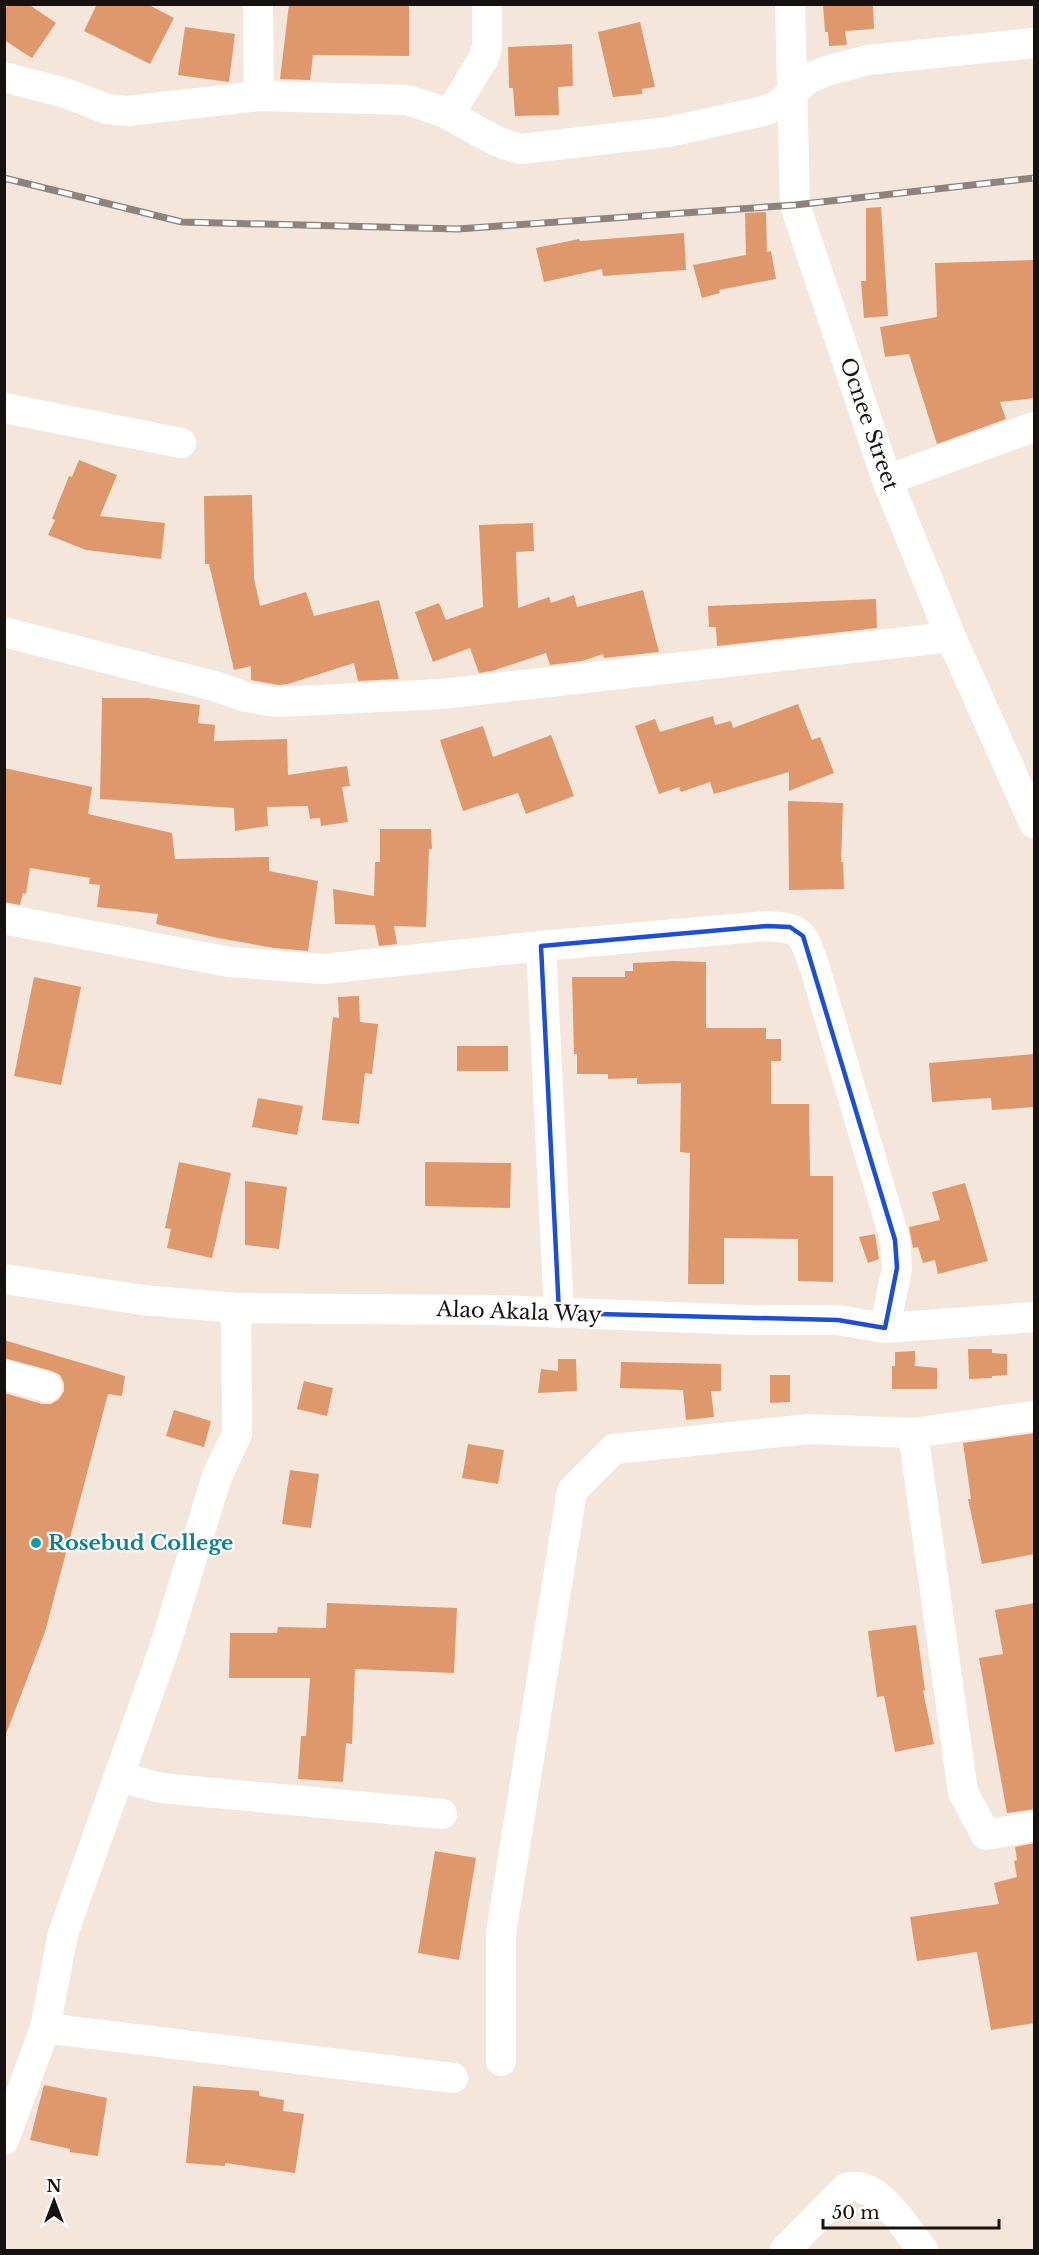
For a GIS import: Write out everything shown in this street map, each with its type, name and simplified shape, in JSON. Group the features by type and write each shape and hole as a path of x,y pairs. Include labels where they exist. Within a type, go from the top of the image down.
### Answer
{"street":[{"path":"258,4 259,96"},
{"path":"449,115 483,59 488,37 487,4"},
{"name":"Ocnee Street","path":"790,4 795,205 886,480 951,638 1035,823"},
{"path":"4,77 65,93 106,109 127,111 259,96 406,100 449,115 494,140 521,149 668,132 764,111 779,104 808,79 826,71 868,60 1035,43"},
{"path":"4,408 181,443"},
{"path":"886,480 1035,427"},
{"path":"4,632 214,686 246,697 277,702 442,694 951,638"},
{"path":"4,919 229,962 323,969 541,946 767,926 790,927 803,936 817,976 895,1240 897,1268 885,1328"},
{"path":"541,946 559,1313"},
{"name":"Alao Akala Way","path":"4,1280 143,1300 236,1308 494,1310 745,1320 838,1320 885,1328 1035,1317"},
{"path":"4,2140 45,2028 63,1934 164,1648 217,1476 237,1434 236,1308"},
{"path":"4,1375 47,1387"},
{"path":"501,2061 501,1933 572,1491 614,1449 809,1429 913,1433 1035,1416"},
{"path":"913,1433 963,1792 986,1835 1035,1826"},
{"path":"119,1777 161,1788 442,1814"},
{"path":"45,2028 453,2078"},
{"path":"785,2250 846,2188 857,2185 880,2197 923,2250"}],"highlighted area":[{"path":"767,926 790,927 803,936 895,1240 897,1268 885,1328 838,1320 559,1313 541,946"}],"building":[{"path":"4,4 28,4 56,23 32,58 4,40"},
{"path":"97,4 147,4 174,18 150,64 84,31"},
{"path":"289,4 409,4 409,56 313,55 310,80 280,79"},
{"path":"823,4 873,4 874,29 845,31 847,45 829,46 828,32 825,32"},
{"path":"640,22 655,87 642,89 642,94 613,97 598,32"},
{"path":"185,27 235,34 229,82 178,75"},
{"path":"572,44 573,86 558,87 559,115 515,116 513,88 509,88 508,47"},
{"path":"881,207 888,316 864,318 861,281 866,281 866,208"},
{"path":"766,212 767,252 771,251 776,279 719,290 720,293 702,298 693,265 746,255 745,213"},
{"path":"684,233 686,270 603,276 602,269 544,282 536,248 579,239 580,241"},
{"path":"1035,260 1035,398 1000,402 1006,419 937,444 909,354 885,357 880,327 937,317 935,263"},
{"path":"79,460 117,475 100,516 165,523 161,559 86,550 48,535 69,476 72,477"},
{"path":"252,495 254,578 260,606 306,592 314,616 379,600 399,679 358,681 354,663 288,684 278,685 251,680 251,666 234,670 209,564 205,564 204,496"},
{"path":"533,523 534,551 516,552 518,608 549,597 551,603 574,595 577,607 643,590 659,652 604,658 603,654 582,661 550,665 546,653 492,671 479,673 470,648 433,662 415,612 439,603 446,620 483,607 479,525"},
{"path":"876,599 877,628 717,646 716,627 709,627 708,606"},
{"path":"102,698 148,698 200,705 198,723 215,725 214,741 287,739 288,775 347,766 350,786 342,787 348,822 321,826 320,818 310,819 308,806 267,807 268,826 235,831 234,808 100,799"},
{"path":"798,704 812,740 820,737 834,773 789,791 789,772 714,794 710,782 681,792 679,787 659,794 635,726 655,719 660,732 713,716 715,725 731,721 733,728"},
{"path":"483,726 493,757 551,735 574,796 526,814 518,793 463,811 440,740"},
{"path":"4,768 92,787 88,814 172,833 175,859 269,857 269,871 318,881 308,951 274,948 218,938 156,924 158,914 97,907 100,885 89,884 90,878 30,868 26,894 23,893 20,905 4,902"},
{"path":"788,801 843,803 841,862 843,862 844,889 789,890"},
{"path":"380,829 431,829 432,849 429,849 426,927 394,926 397,944 379,946 375,925 335,924 333,889 374,896 375,862 380,862"},
{"path":"706,962 706,1028 766,1028 766,1039 781,1039 781,1061 771,1061 771,1104 809,1104 810,1176 833,1176 833,1282 798,1281 798,1239 724,1238 724,1284 688,1284 690,1153 680,1152 681,1083 637,1084 637,1078 608,1079 608,1074 577,1074 577,1054 574,1054 572,977 625,977 625,971 633,971 633,963"},
{"path":"34,977 81,987 61,1085 14,1076"},
{"path":"359,996 360,1022 378,1024 372,1074 365,1073 359,1124 322,1120 333,1017 339,1018 338,997"},
{"path":"457,1046 508,1046 508,1071 457,1071"},
{"path":"1035,1054 1035,1107 992,1110 991,1098 932,1102 929,1063"},
{"path":"258,1098 303,1106 297,1135 252,1127"},
{"path":"179,1162 231,1173 212,1258 167,1248 171,1229 165,1228"},
{"path":"425,1162 511,1163 510,1208 425,1206"},
{"path":"245,1181 287,1187 279,1249 245,1245"},
{"path":"965,1183 988,1261 938,1274 935,1260 923,1263 918,1247 913,1248 909,1227 940,1220 932,1192"},
{"path":"875,1234 879,1259 868,1263 859,1237"},
{"name":"Rosebud College","path":"4,1340 125,1376 122,1396 108,1394 45,1632 6,1734 4,1393 42,1404 51,1404 59,1399 64,1391 64,1383 60,1375 52,1371 4,1358"},
{"path":"968,1349 992,1349 992,1353 1007,1354 1007,1375 969,1379"},
{"path":"915,1351 915,1366 937,1368 937,1389 892,1389 892,1366 895,1366 895,1352"},
{"path":"558,1359 576,1359 577,1391 538,1393 541,1369 558,1371"},
{"path":"621,1362 721,1364 721,1391 711,1391 714,1417 686,1420 683,1390 620,1388"},
{"path":"770,1375 790,1375 790,1402 770,1403"},
{"path":"304,1381 333,1388 327,1416 297,1409"},
{"path":"174,1410 211,1421 204,1447 166,1436"},
{"path":"1035,1433 1035,1554 982,1564 968,1499 971,1499 963,1443"},
{"path":"468,1444 504,1450 498,1484 462,1478"},
{"path":"290,1470 319,1474 311,1528 282,1524"},
{"path":"327,1603 457,1608 454,1673 355,1669 352,1744 346,1743 343,1782 298,1779 301,1736 306,1736 310,1678 229,1678 230,1633 277,1633 278,1627 326,1628"},
{"path":"1035,1603 1035,1809 1007,1813 979,1658 1003,1654 995,1610"},
{"path":"916,1625 925,1690 923,1691 934,1744 895,1752 884,1696 877,1697 868,1631"},
{"path":"1035,1843 1035,2023 991,2030 977,1952 917,1961 910,1917 999,1904 994,1883 1017,1877 1014,1861 1017,1860 1015,1847"},
{"path":"435,1851 476,1858 459,1960 418,1953"},
{"path":"44,2085 107,2098 98,2156 70,2152 70,2149 30,2140"},
{"path":"193,2086 259,2091 259,2096 284,2100 283,2111 304,2114 295,2173 225,2163 225,2166 186,2163"}],"railway":[{"path":"4,178 182,222 458,229 795,205 1034,178"}],"place":[{"name":"Rosebud College","path":"36,1543"}]}
